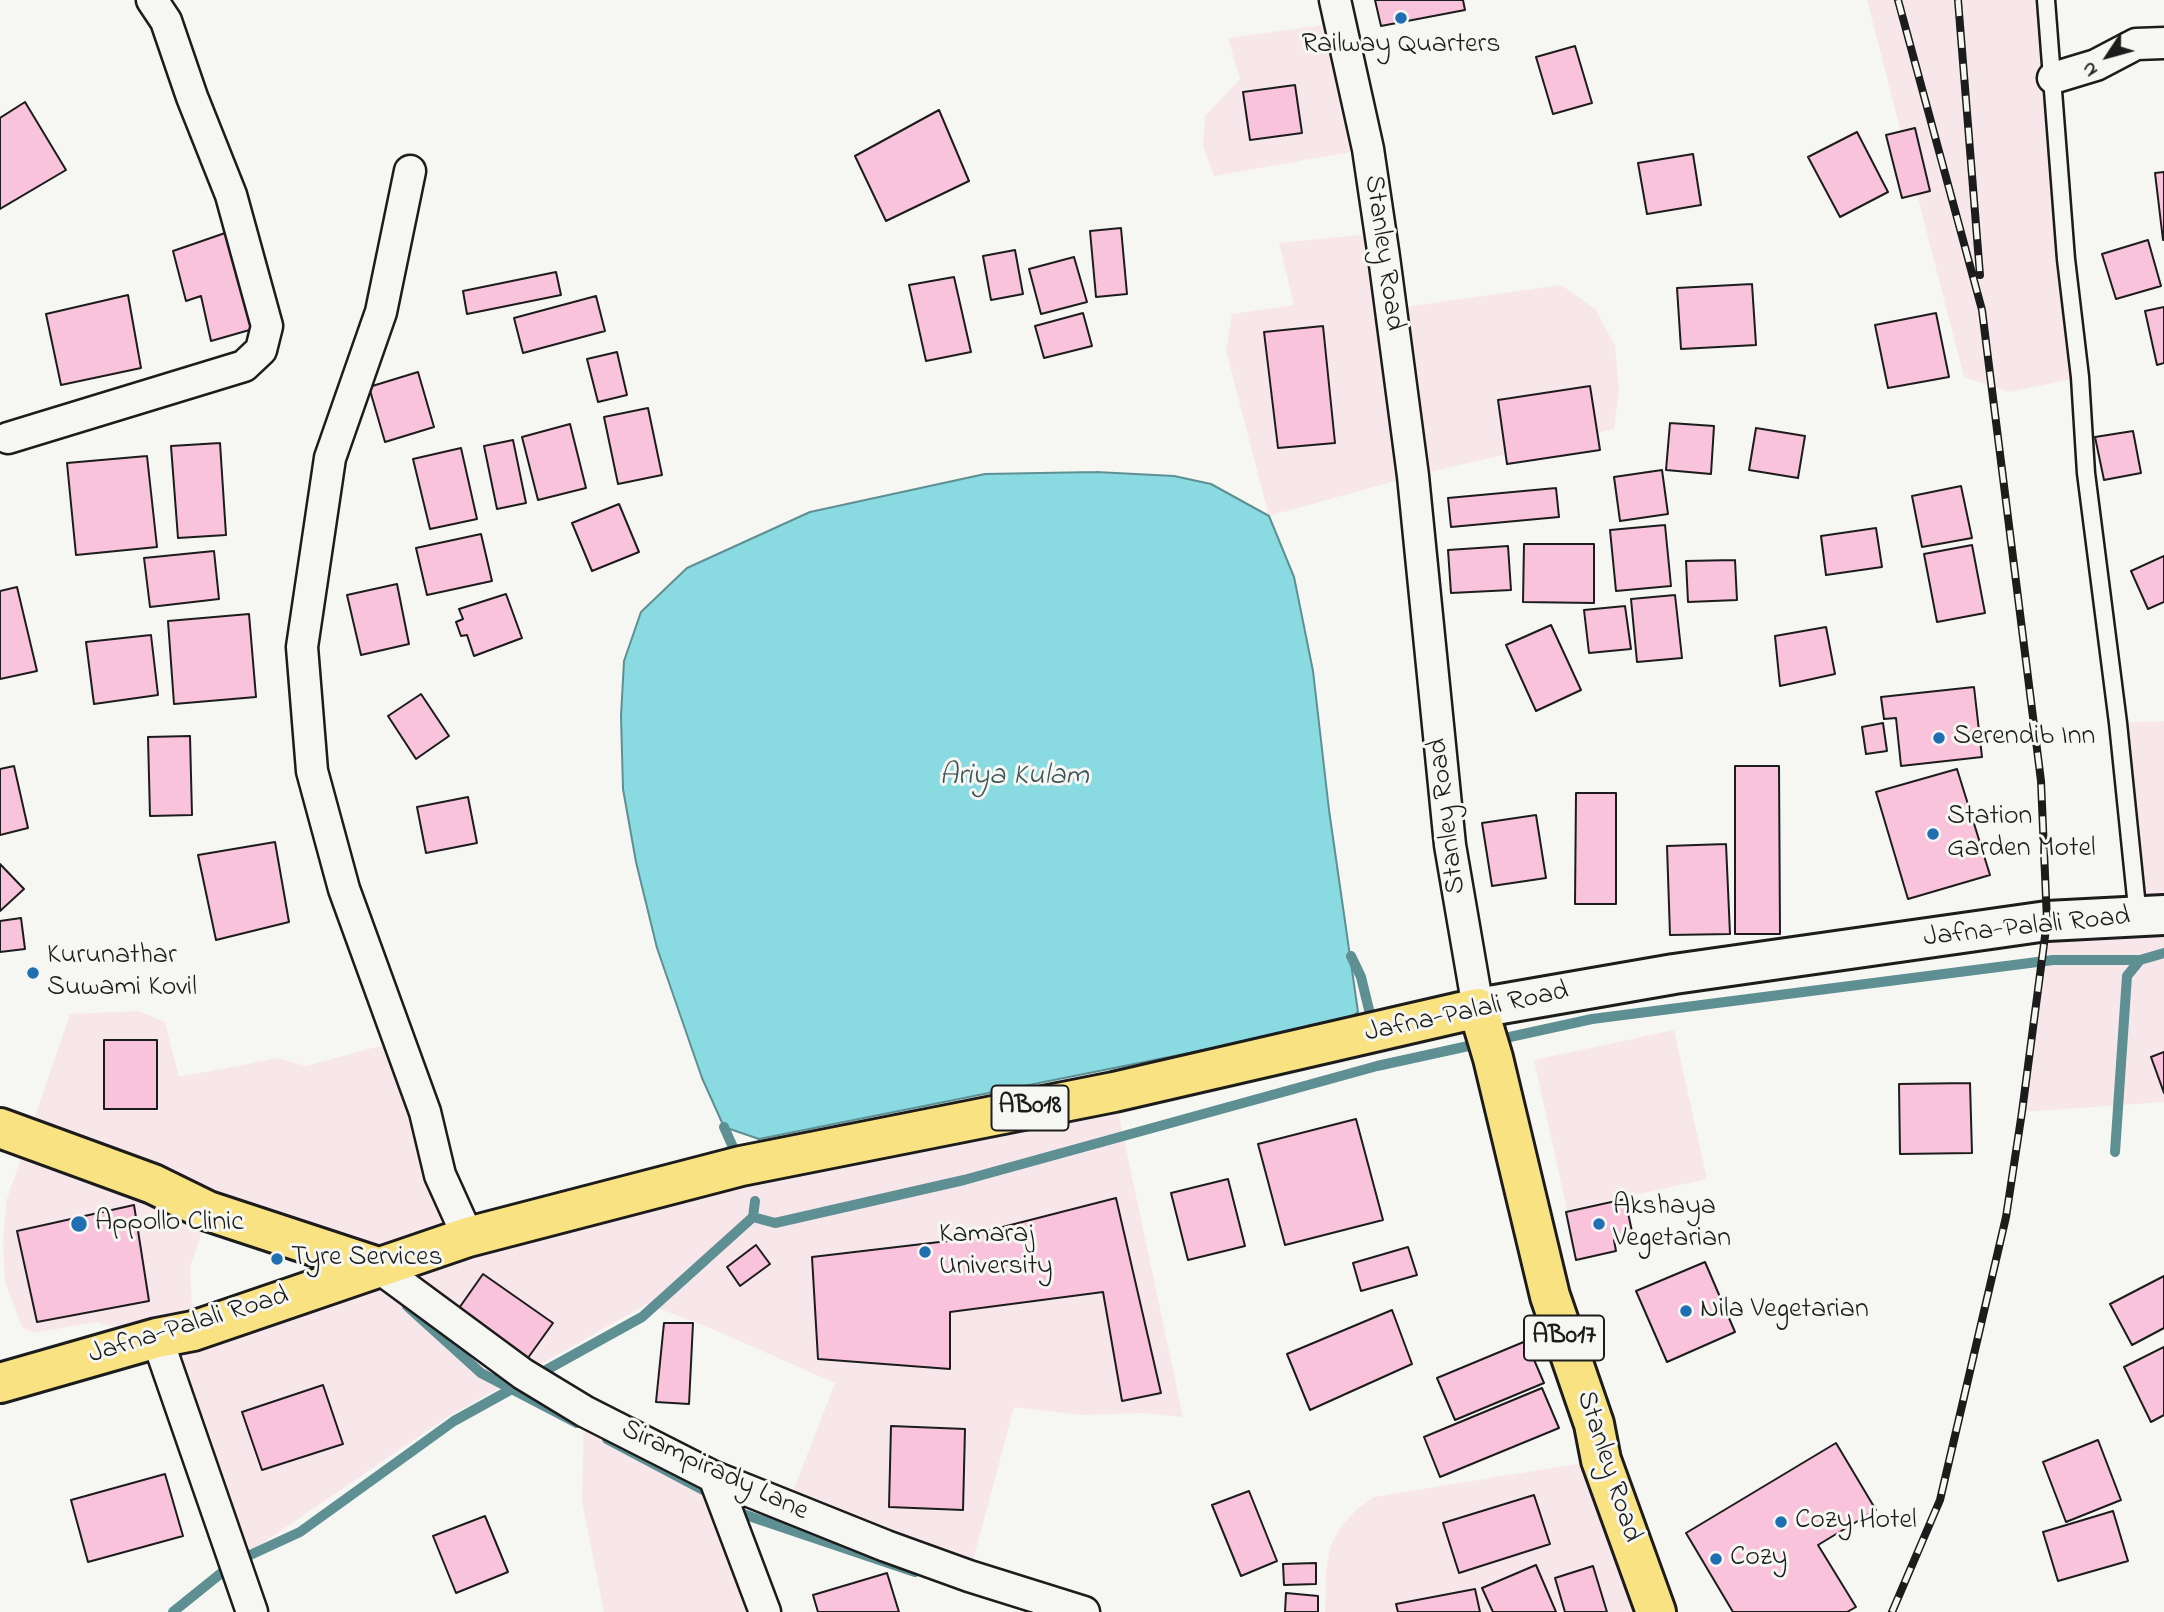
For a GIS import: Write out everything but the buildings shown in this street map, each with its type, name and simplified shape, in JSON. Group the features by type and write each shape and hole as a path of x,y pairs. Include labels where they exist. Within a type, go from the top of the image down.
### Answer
{"main road":[{"name":"Jafna-Palali Road","path":"0,1383 157,1338 193,1331 468,1237 741,1166 1114,1092 1485,1031"},
{"name":"Stanley Road","path":"1485,1031 1550,1296 1594,1424 1601,1460 1656,1612"},
{"path":"0,1128 153,1184 208,1211 378,1267"}],"street":[{"path":"8,438 244,366 261,350 267,326 232,195 192,97 166,21 152,0"},
{"name":"Stanley Road","path":"1335,0 1368,149 1384,257 1413,475 1450,845 1485,1031"},
{"path":"2053,78 2096,65 2136,44 2164,43"},
{"path":"410,171 380,312 330,458 302,647 312,771 344,889 425,1112 440,1175 468,1237"},
{"name":"Jafna-Palali Road","path":"1485,1031 1674,974 2047,921 2151,916"},
{"name":"Sirampirady Lane","path":"378,1267 523,1374 584,1412 714,1477 969,1576 1084,1612"},
{"path":"157,1338 252,1612"},
{"path":"714,1477 765,1612"}],"lane":[{"path":"2046,0 2066,259 2080,377 2086,473 2118,723 2151,916"}],"shaded area":[{"path":"1867,0 2046,0 2080,377 2010,392 1964,377"},
{"path":"1340,23 1368,149 1214,176 1203,146 1205,116 1240,79 1228,38"},
{"path":"1380,233 1391,309 1561,285 1595,309 1615,346 1619,390 1614,429 1413,476 1269,516 1226,351 1232,314 1294,305 1279,243"},
{"path":"2164,721 2164,1102 2022,1112 2047,921 2137,917 2118,723"},
{"path":"139,1011 165,1022 179,1077 278,1058 306,1066 398,1041 468,1237 1114,1092 1183,1417 1142,1413 1082,1415 1014,1407 969,1576 787,1507 835,1383 710,1328 647,1304 446,1418 235,1562 157,1338 96,1322 34,1333 22,1327 5,1282 3,1246 6,1202 70,1014","holes":["208,1211 377,1268 193,1331 190,1268"]},
{"path":"1674,1030 1707,1179 1567,1210 1534,1060"},
{"path":"584,1411 714,1477 765,1612 604,1612 582,1501"},
{"path":"1601,1460 1656,1612 1325,1612 1330,1547 1340,1528 1356,1510 1374,1497"}],"water":[{"name":"Ariya Kulam","path":"1096,472 1174,476 1211,484 1269,516 1294,577 1313,671 1329,810 1358,1012 1344,1022 759,1139 724,1127 702,1078 657,948 636,862 623,789 621,716 624,661 641,612 687,568 810,512 985,474"}],"waterway":[{"path":"2115,1152 2127,976 2140,960 2164,953"},
{"path":"1351,956 1361,977 1371,1018"},
{"path":"753,1217 775,1223 964,1180 1377,1066 1592,1019 2053,960 2140,960"},
{"path":"724,1127 736,1154 731,1158"},
{"path":"173,1612 235,1562 300,1532 454,1421 642,1317 753,1217 755,1201"},
{"path":"407,1306 481,1373 577,1423"},
{"path":"607,1439 709,1493"},
{"path":"737,1521 740,1513 915,1572"}],"railway":[{"path":"1892,1612 1940,1500 2006,1217 2047,921 2041,781 1982,310 1898,0"},
{"path":"1958,0 1980,275"}],"place":[{"name":"Railway Quarters","path":"1401,18"},
{"name":"Serendib Inn","path":"1939,738"},
{"name":"Station Garden Motel","path":"1933,834"},
{"name":"Kurunathar Suwami Kovil","path":"33,973"},
{"name":"Appollo Clinic","path":"79,1224"},
{"name":"Akshaya Vegetarian","path":"1599,1224"},
{"name":"Kamaraj University","path":"925,1252"},
{"name":"Tyre Services","path":"277,1259"},
{"name":"Nila Vegetarian","path":"1686,1311"},
{"name":"Cozy Hotel","path":"1781,1522"},
{"name":"Cozy","path":"1716,1559"}]}
